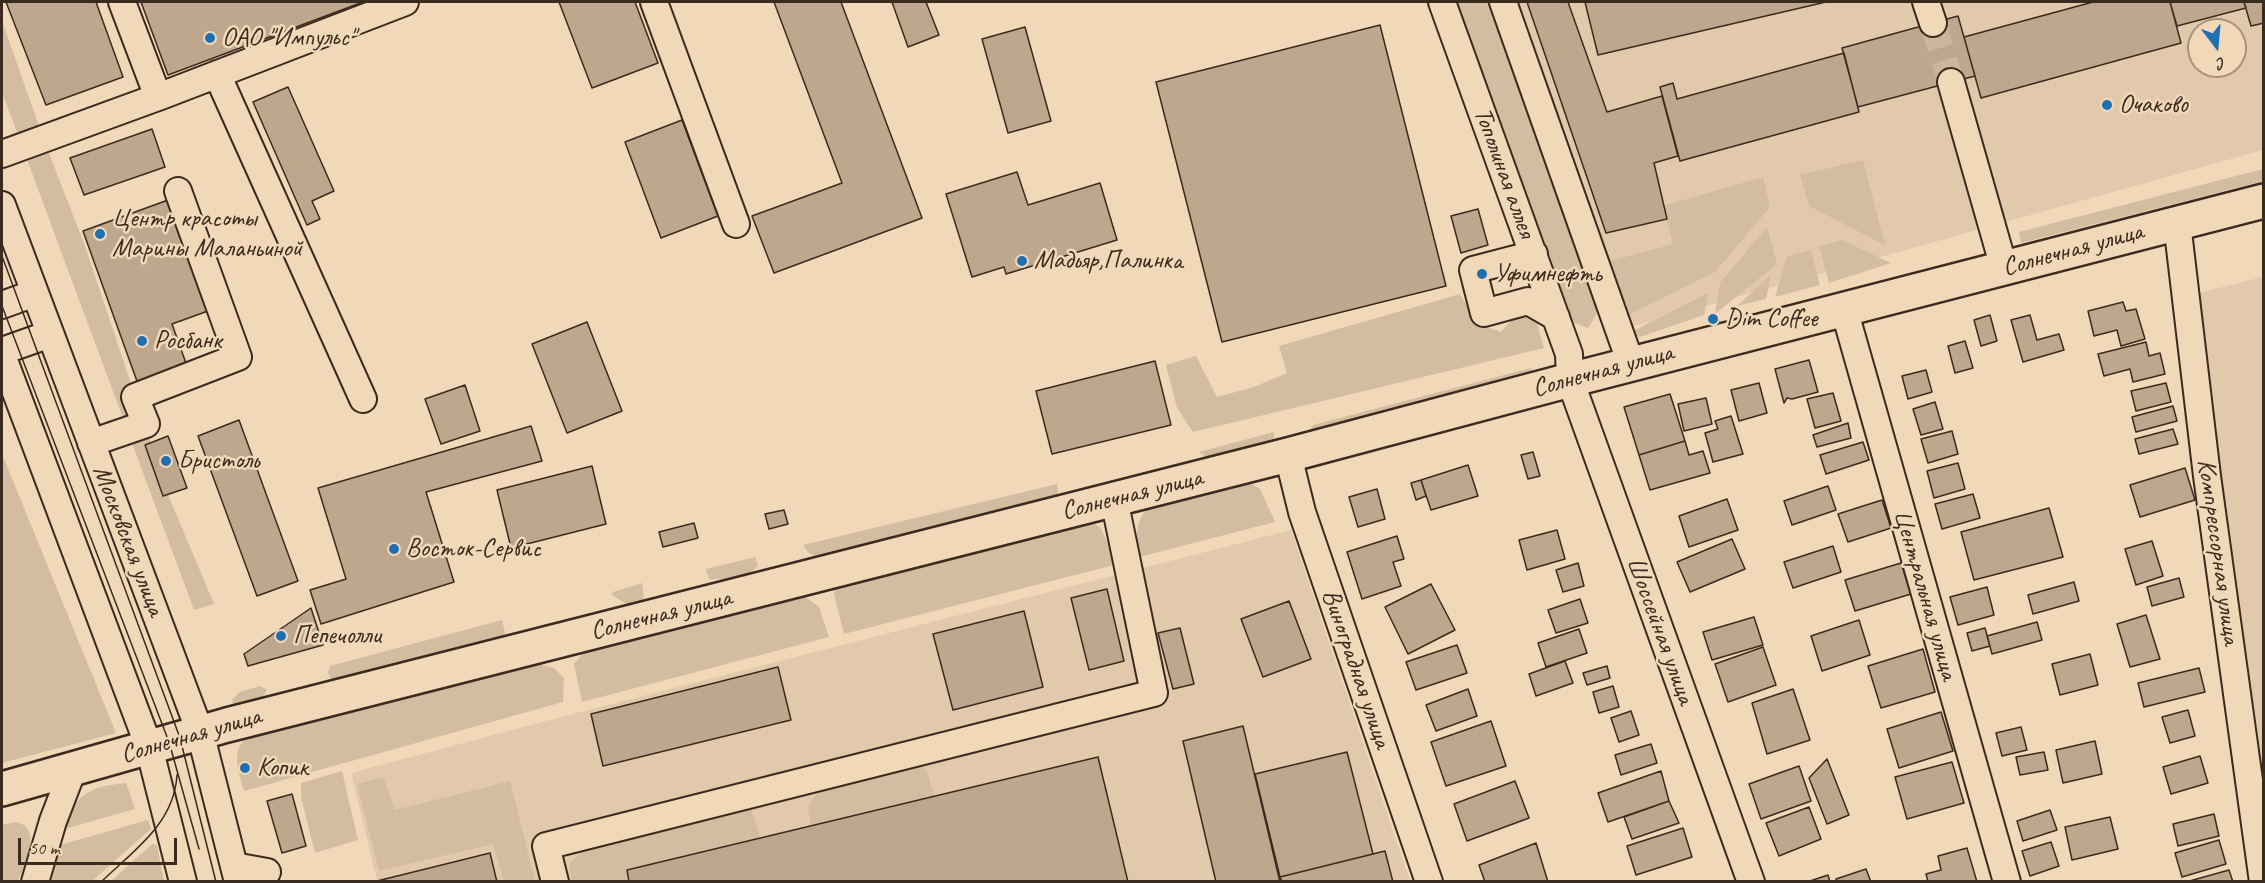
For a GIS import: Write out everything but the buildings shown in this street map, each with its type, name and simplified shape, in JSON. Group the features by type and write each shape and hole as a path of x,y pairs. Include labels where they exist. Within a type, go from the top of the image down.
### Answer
{"main road":[{"name":"Солнечная улица","path":"2,789 200,732 1288,455 2264,201"}],"street":[{"path":"122,2 158,97"},
{"path":"2,154 405,2"},
{"path":"654,2 736,224"},
{"name":"Тополиная аллея","path":"1442,2 1569,354 1570,380"},
{"path":"1503,2 1631,364"},
{"path":"218,74 363,399"},
{"path":"1951,82 2004,268"},
{"path":"91,443 146,424 135,397 238,357 178,191"},
{"name":"Московская улица","path":"2,205 200,732 236,874"},
{"name":"Компрессорная улица","path":"2177,223 2209,487 2263,882"},
{"path":"1533,254 1473,270 1484,313 1528,301 1556,317"},
{"path":"2,305 35,293"},
{"name":"Центральная улица","path":"1844,309 2007,882"},
{"path":"2,353 50,334"},
{"name":"Московская улица","path":"2,353 149,747 183,882"},
{"name":"Шоссейная улица","path":"1570,380 1751,882"},
{"name":"Виноградная улица","path":"1288,455 1302,512 1429,882"},
{"path":"555,882 546,846 1154,693 1114,499"},
{"path":"35,882 53,821 73,769"},
{"path":"236,874 267,872"}],"shaded area":[{"path":"1451,2 1489,2 1600,309 1588,328 1567,320"},
{"path":"1512,2 2263,2 2263,150 1623,329"},
{"path":"2,21 45,143 85,246 169,497 214,604 194,610 2,92"},
{"path":"1863,160 1885,245 1809,206 1800,175"},
{"path":"2263,169 2263,181 2021,243 2019,232"},
{"path":"1763,177 1770,207 1715,272 1624,317 1607,262 1673,244 1663,206"},
{"path":"1767,227 1777,264 1715,314 1720,283"},
{"path":"1842,240 1891,263 1829,283 1819,246"},
{"path":"1811,250 1820,285 1775,297 1787,256"},
{"path":"1771,275 1766,299 1737,306"},
{"path":"2263,277 2263,780 2195,294"},
{"path":"1708,293 1704,315 1640,337 1629,333"},
{"path":"1460,294 1478,324 1501,332 1515,316 1536,320 1544,348 1193,432 1177,408 1166,365 1196,356 1217,397 1254,387 1287,373 1279,346"},
{"path":"1531,368 1536,375 1307,435 1313,425"},
{"path":"1274,432 1274,440 1268,449 1210,460 1199,452"},
{"path":"2,454 116,733 2,763"},
{"path":"1248,482 1260,489 1275,522 1139,557 1138,524 1149,506"},
{"path":"1057,484 1058,493 1053,500 817,557 808,552 803,545"},
{"path":"1086,520 1100,527 1109,546 1114,565 844,634 834,594 838,582"},
{"path":"1291,530 1410,881 374,881 377,880 351,773"},
{"path":"755,557 758,566 742,576 709,579 706,569"},
{"path":"642,583 644,600 628,605 612,595 613,592"},
{"path":"802,594 819,607 829,637 582,702 574,664 583,653"},
{"path":"502,620 505,633 502,638 336,682 331,680 328,672 330,666"},
{"path":"538,664 554,668 564,678 563,702 244,791 237,755 239,748 249,736"},
{"path":"260,686 267,690 261,700 234,706 232,699 240,692"},
{"path":"919,765 927,771 934,796 811,826 808,808 818,791"},
{"path":"342,771 358,840 315,853 301,797 301,783"},
{"path":"383,777 395,810 510,781 535,881 504,881 493,844 379,871 357,784"},
{"path":"126,783 135,809 61,830 72,808 84,795 101,787"},
{"path":"751,807 760,838 627,870 629,881 572,881 569,864 587,847"},
{"path":"148,820 151,829 92,881 45,882 56,846"},
{"path":"15,822 24,825 29,831 31,838 28,857 18,881 2,881 2,825"},
{"path":"152,844 157,845 164,881 111,881"}],"tunnel":[{"path":"1933,23 1951,82"}],"tram line":[{"path":"2,256 180,738 216,882"},
{"path":"2,306 169,742 199,849"},
{"path":"101,882 139,847 160,822 174,792 177,775"}],"place":[{"name":"ОАО \"Импульс\"","path":"210,38"},
{"name":"Очаково","path":"2107,105"},
{"name":"Центр красоты Марины Маланьиной","path":"100,234"},
{"name":"Мадьяр,Палинка","path":"1022,261"},
{"name":"Уфимнефть","path":"1482,274"},
{"name":"Dim Coffee","path":"1713,319"},
{"name":"Росбанк","path":"142,341"},
{"name":"Бристоль","path":"166,461"},
{"name":"Восток-Сервис","path":"394,549"},
{"name":"Пепечолли","path":"281,636"},
{"name":"Копик","path":"245,768"}]}
